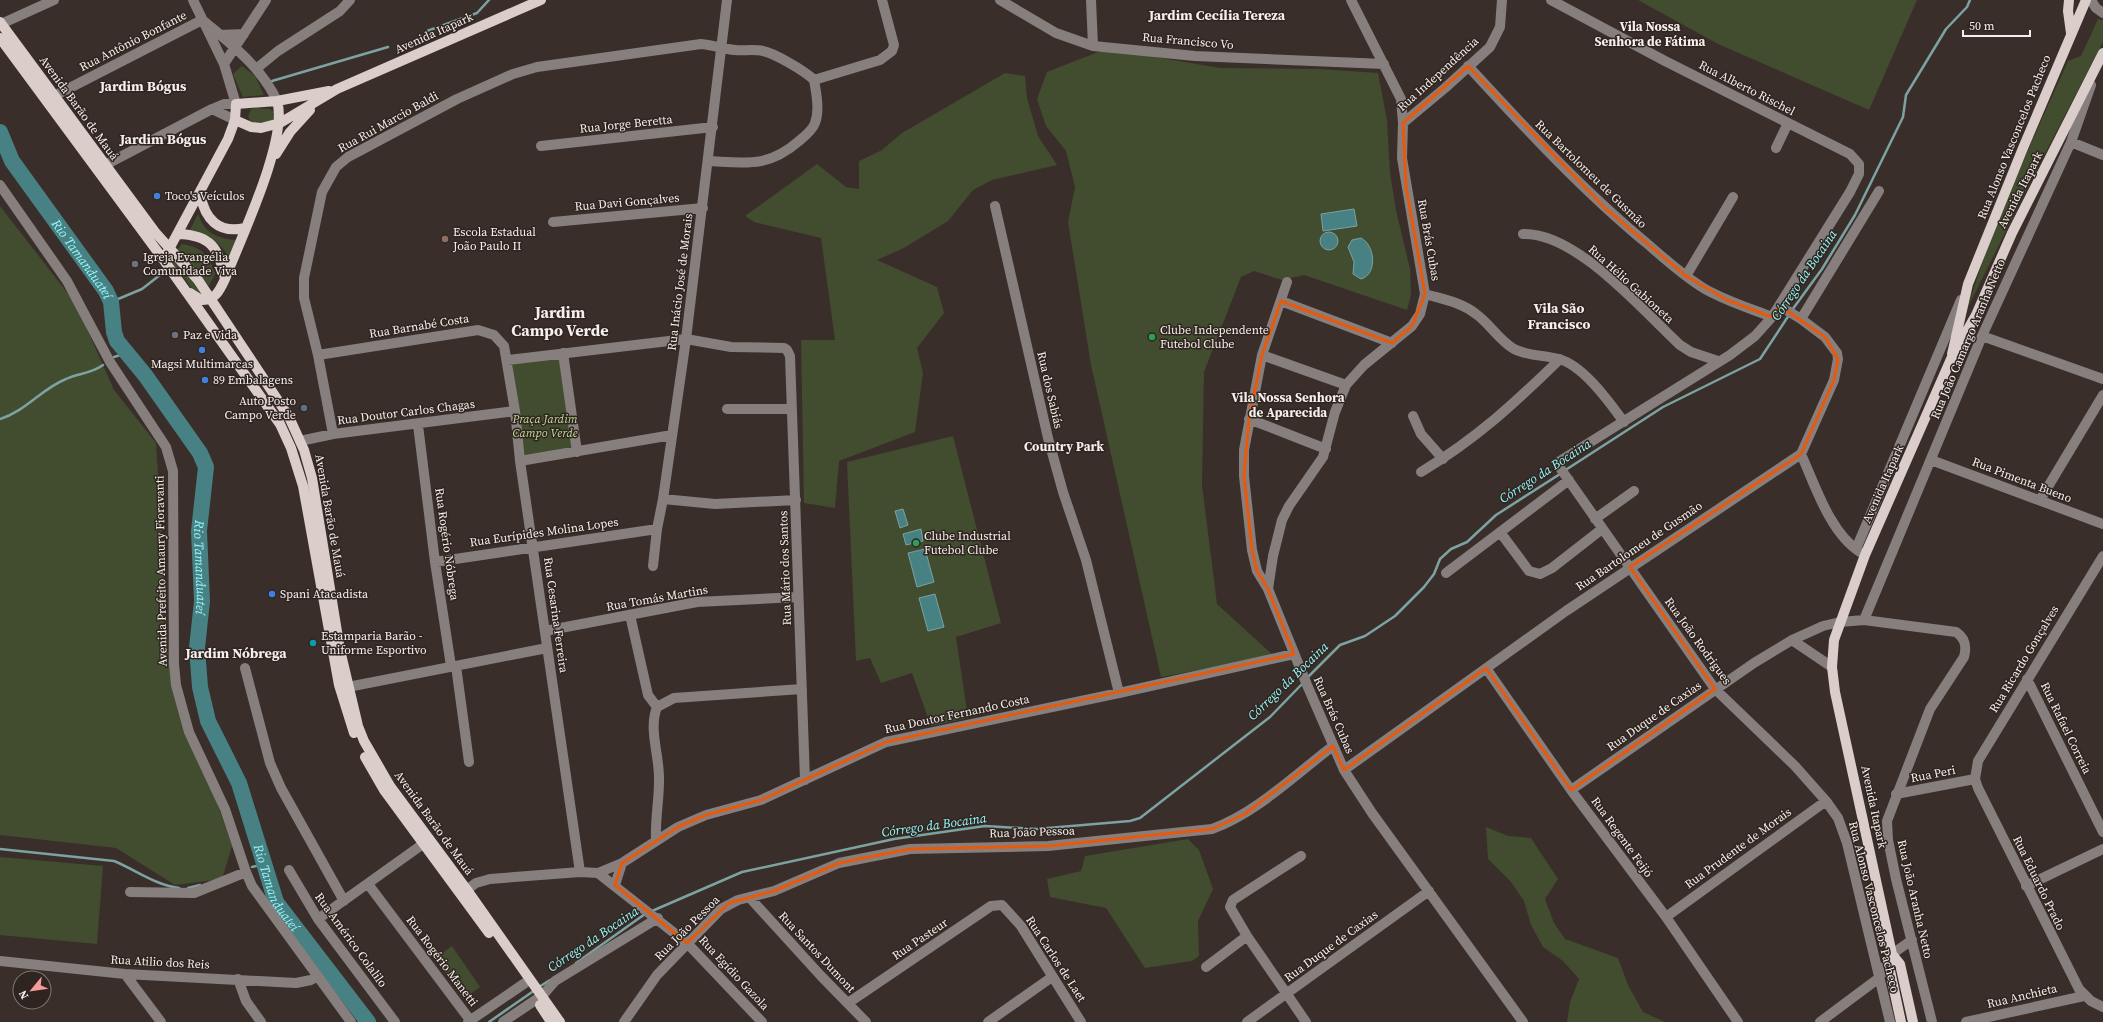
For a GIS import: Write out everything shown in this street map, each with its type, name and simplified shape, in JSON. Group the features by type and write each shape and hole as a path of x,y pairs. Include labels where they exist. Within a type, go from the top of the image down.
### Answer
{"main road":[{"name":"Avenida Itapark","path":"235,120 251,127 261,128 280,123 337,89 541,0"},
{"path":"2069,0 2068,11 2071,33"},
{"name":"Rua Alonso Vasconcelos Pacheco","path":"1951,359 1955,332 1968,284 2086,0"},
{"name":"Avenida Barão de Mauá","path":"1,23 105,165 170,249 198,280 222,319 289,417 300,441 312,478 348,687 358,726 380,770 527,983 560,1022"},
{"name":"Avenida Barão de Mauá","path":"0,38 163,259 280,424 291,448 303,486 339,685 350,726 371,769 384,790 423,844 464,892"},
{"name":"Avenida Itapark","path":"1901,1022 1890,966 1892,954 1835,692 1832,667 1834,640 1865,555 1951,359 1976,315 2012,233 2103,53"},
{"name":"Avenida Itapark","path":"236,104 264,100 277,101 337,89"},
{"path":"269,164 290,132 321,99"},
{"path":"178,280 197,299 211,299 219,291 269,164 280,123 277,101"},
{"path":"163,259 200,194 228,139 235,120 236,104"},
{"path":"200,194 202,207 207,217 216,224 234,230 245,228"},
{"path":"178,234 198,237 208,241 216,249 221,259 225,279"},
{"name":"Avenida Itapark","path":"1892,954 1900,964 1914,1022"},
{"name":"Avenida Barão de Mauá","path":"538,996 551,1022"}],"street":[{"path":"1,23 54,0"},
{"path":"105,165 212,109 224,104 236,104 224,64 193,0"},
{"path":"224,64 266,0"},
{"path":"256,69 278,51 340,11 350,0"},
{"name":"Rua Inácio José de Morais","path":"653,566 657,529 663,499 686,339 728,0"},
{"path":"709,161 754,163 767,160 791,148 804,137 815,123 817,100 814,80 880,60 892,51 894,45 882,0"},
{"name":"Rua Francisco Vo","path":"1000,0 1056,34 1093,46 1195,56 1384,64"},
{"path":"1091,0 1093,46"},
{"name":"Rua Brás Cubas","path":"1351,0 1401,99 1404,172 1422,265 1425,294 1420,314 1412,326 1392,344 1364,365 1346,385 1335,412 1326,449 1318,465 1285,512 1273,556 1268,589 1295,657 1344,770 1372,813 1522,1022"},
{"name":"Rua Independência","path":"1403,122 1445,88 1490,47 1496,36 1502,14 1502,0"},
{"name":"Rua Alberto Rischel","path":"1551,0 1788,124 1850,154 1857,160 1860,169 1859,174 1792,313"},
{"path":"2090,0 2096,8 2103,13"},
{"path":"202,20 256,69 267,81 277,101"},
{"name":"Rua Antônio Bonfante","path":"54,96 202,20"},
{"path":"220,35 244,34"},
{"name":"Rua Rui Marcio Baldi","path":"333,434 318,355 304,298 304,278 306,261 322,192 336,167 348,157 457,99 513,74 537,67 701,44 733,50 761,50 769,52 807,73 814,80"},
{"name":"Rua Bartolomeu de Gusmão","path":"1468,66 1528,131 1606,209 1686,276 1727,300 1772,317"},
{"name":"Rua João Camargo Aranha Netto","path":"1864,620 1982,336 2071,142 2096,68"},
{"path":"212,109 235,120"},
{"path":"1776,148 1788,124"},
{"name":"Rua Jorge Beretta","path":"541,146 713,127"},
{"path":"2071,142 2103,155"},
{"name":"Avenida Prefeito Amaury Fioravanti","path":"0,185 56,263 110,362 155,429 171,459 174,494 174,664 176,685 189,732 225,809 246,872 260,898 351,1022"},
{"path":"1425,294 1468,308 1491,326 1504,342 1515,349 1524,353 1560,359 1590,380 1624,422 1756,336 1772,317 1792,313 1879,191"},
{"path":"1686,276 1733,197"},
{"name":"Rua dos Sabiás","path":"995,206 1048,438 1063,492 1086,560 1119,693"},
{"name":"Rua Davi Gonçalves","path":"553,222 703,208"},
{"name":"Rua Hélio Gabioneta","path":"1522,234 1539,235 1568,247 1588,261 1617,286 1680,345 1691,352 1718,362"},
{"path":"1268,589 1261,579 1254,563 1244,476 1244,450 1262,355 1287,282"},
{"name":"Rua Alonso Vasconcelos Pacheco","path":"1856,550 1968,284"},
{"path":"1281,301 1392,344"},
{"path":"1792,313 1828,340 1837,353 1838,359 1834,380 1801,454 1833,523 1856,550 1865,555"},
{"name":"Rua Barnabé Costa","path":"318,355 478,330 487,332 499,339 504,346 508,360"},
{"path":"1982,336 2103,379"},
{"path":"508,360 686,339"},
{"name":"Rua Mário dos Santos","path":"686,339 731,347 784,348 788,350 790,356 805,780"},
{"path":"563,354 577,452"},
{"path":"1262,355 1346,385"},
{"path":"1421,472 1443,459 1495,421 1560,359"},
{"name":"Rua Cesarina Ferreira","path":"508,360 520,460 580,872"},
{"path":"2040,500 2103,395"},
{"path":"727,409 792,409"},
{"name":"Rua Doutor Carlos Chagas","path":"300,441 333,434 418,425 515,411"},
{"path":"1413,416 1422,434 1443,459"},
{"path":"1249,419 1326,449"},
{"name":"Rua João Rodrigues","path":"1624,422 1560,464 1567,478 1715,689 1794,766 1826,801"},
{"name":"Rua Rogério Nóbrega","path":"418,425 435,562 454,666 469,762"},
{"path":"520,460 577,452 672,435"},
{"name":"Rua Bartolomeu de Gusmão","path":"1344,770 1630,567 1801,454"},
{"name":"Rua Pimenta Bueno","path":"1931,460 2103,524"},
{"path":"1446,573 1567,478"},
{"path":"1595,519 1634,491"},
{"path":"663,499 715,504 796,500"},
{"name":"Rua Eurípides Molina Lopes","path":"435,562 533,546 657,529"},
{"path":"1500,532 1529,571 1540,574 1552,568 1602,529"},
{"name":"Rua Ricardo Gonçalves","path":"1975,779 1978,761 2103,556"},
{"name":"Rua Tomás Martins","path":"545,631 697,602 798,597"},
{"path":"630,615 648,695 657,707"},
{"name":"Rua João Aranha Netto","path":"1840,622 1864,620 1956,632 1962,636 1966,645 1964,657 1930,709 1886,821 1888,840 1932,1022"},
{"name":"Rua Duque de Caxias","path":"1571,790 1715,689 1792,640 1823,626 1840,622"},
{"path":"1792,640 1832,667"},
{"path":"348,687 547,648"},
{"name":"Rua Doutor Fernando Costa","path":"464,892 476,883 490,879 580,872 598,873 622,863 678,827 706,815 761,800 886,742 1295,657"},
{"path":"245,668 270,763 281,788 344,901"},
{"name":"Rua Regente Feijó","path":"1486,668 1571,790 1666,917 1738,1022"},
{"name":"Rua Rafael Correia","path":"2027,679 2103,832"},
{"path":"656,840 655,823 659,766 653,717 657,707 674,698 802,689"},
{"name":"Rua João Pessoa","path":"624,1022 658,975 687,943 721,909 738,900 774,891 839,863 910,849 1048,846 1212,829 1230,823 1246,814 1333,746"},
{"name":"Rua Peri","path":"1896,794 1975,779"},
{"name":"Rua Eduardo Prado","path":"1975,779 1982,798 2052,940 2084,996"},
{"name":"Rua Alonso Vasconcelos Pacheco","path":"1826,801 1838,818 1847,842 1890,1022"},
{"name":"Rua Prudente de Morais","path":"1666,917 1826,801"},
{"path":"318,918 423,844"},
{"path":"2026,886 2103,849"},
{"path":"1301,856 1233,900 1231,903 1232,911 1247,936 1306,1022"},
{"path":"598,873 615,885 622,863"},
{"name":"Rua Américo Colalilo","path":"289,870 318,918 395,1022"},
{"path":"130,892 194,893 246,872"},
{"name":"Rua Rogério Manetti","path":"368,884 469,1021 527,983"},
{"name":"Rua Egídio Gazola","path":"615,885 687,943 762,1022"},
{"name":"Rua Duque de Caxias","path":"1247,1022 1287,995 1429,891"},
{"name":"Rua Santos Dumont","path":"750,898 866,1022"},
{"name":"Rua Pasteur","path":"848,1003 992,906 1002,905 1008,910"},
{"name":"Rua Carlos de Laet","path":"1008,910 1021,926 1081,1022"},
{"path":"503,1022 538,996 555,981 656,917"},
{"path":"1206,967 1247,936"},
{"path":"1820,1022 1879,978 1892,954 1912,940"},
{"name":"Rua Atilio dos Reis","path":"0,961 125,974 296,983 311,980 318,976"},
{"path":"125,974 161,1022"},
{"path":"988,1022 1052,977"},
{"path":"238,979 244,998 261,1022"},
{"path":"2084,996 2103,1007"},
{"name":"Rua Anchieta","path":"1966,1022 2009,1018 2084,996"}],"highlighted area":[{"path":"1468,66 1606,209 1686,276 1727,300 1772,317 1780,306 1825,337 1838,359 1834,380 1801,454 1630,567 1715,689 1571,790 1486,668 1344,770 1333,746 1245,814 1212,829 1048,846 910,849 839,863 774,891 729,903 687,943 615,885 622,863 678,827 706,815 761,800 886,742 1294,654 1268,589 1257,571 1252,550 1244,476 1249,419 1262,355 1281,301 1392,343 1412,326 1425,294 1406,186 1403,123"}],"green space":[{"path":"1638,0 1917,0 1869,110 1718,44"},
{"path":"2098,19 2103,20 2103,42 1968,307 2001,213 2068,61 2081,56"},
{"name":"Clube Independente Futebol Clube","path":"1098,52 1126,52 1220,68 1318,69 1378,73 1387,120 1390,173 1396,210 1410,269 1411,295 1407,310 1304,275 1282,280 1254,271 1241,277 1204,372 1202,485 1217,604 1274,656 1161,677 1091,365 1068,222 1075,187 1066,151 1046,126 1037,99 1047,72"},
{"path":"242,66 255,76 264,95 243,97 233,74"},
{"path":"1005,73 1025,76 1027,98 1038,136 1057,165 992,180 973,190 948,221 904,248 877,260 937,287 944,313 917,348 923,373 915,432 839,461 835,508 804,503 801,340 835,340 821,238 754,222 745,216 817,164 846,187 859,189 859,161 882,150 902,133"},
{"path":"251,109 270,109 275,113 273,122 262,126 253,124 248,117"},
{"path":"0,206 76,304 114,390 156,443 170,668 232,846 222,879 175,885 116,848 0,835"},
{"path":"198,214 208,231 218,237 238,240 230,258 213,239 202,234 189,232"},
{"path":"182,244 195,247 207,257 215,274 209,286 177,250"},
{"path":"173,258 189,275 206,298 193,290 184,278 167,263"},
{"name":"Praça Jardim Campo Verde","path":"562,356 575,450 523,457 512,363"},
{"name":"Clube Industrial Futebol Clube","path":"953,436 1001,623 956,637 968,718 931,726 912,673 881,683 870,658 856,661 847,462"},
{"path":"1486,827 1508,836 1531,838 1558,879 1545,899 1554,923 1565,939 1618,958 1628,985 1643,1012 1665,1022 1567,1022 1570,1002 1579,979 1563,961 1543,947 1531,925 1524,901 1511,882 1488,859"},
{"path":"1188,839 1199,850 1213,889 1198,921 1199,956 1192,961 1145,968 1106,908 1050,897 1047,879 1081,871 1085,856"},
{"path":"0,857 103,866 97,944 0,935"},
{"path":"452,946 480,987 463,999 435,958"}],"water":[{"path":"1354,209 1357,226 1323,231 1321,214"},
{"path":"1329,232 1335,235 1338,241 1335,247 1329,250 1323,247 1320,241 1323,235"},
{"path":"1361,238 1369,247 1373,259 1370,271 1361,279 1353,274 1354,262 1348,247 1352,240"},
{"path":"903,509 908,525 900,528 895,511"},
{"path":"921,529 923,541 906,545 903,534"},
{"path":"925,549 934,582 917,587 908,553"},
{"path":"935,594 944,627 928,631 919,598"}],"waterway":[{"path":"427,31 477,13 489,0"},
{"name":"Córrego da Bocaina","path":"1792,310 1822,269 1855,215 1903,117 1906,95 1946,29 1967,7 1970,0"},
{"path":"272,81 388,47"},
{"name":"Rio Tamanduateí","path":"0,132 12,161 106,291 111,302 114,332 117,341 145,375 200,453 206,467 199,531 202,601 197,648 200,687 208,721 239,783 276,902 368,1022"},
{"path":"111,302 142,289 160,275"},
{"name":"Córrego da Bocaina","path":"1564,471 1663,407 1760,359 1789,315"},
{"path":"114,357 127,353"},
{"path":"0,419 18,411 57,383 94,370 103,365"},
{"name":"Córrego da Bocaina","path":"1307,678 1340,645 1365,636 1395,616 1424,587 1434,574 1440,559 1451,549 1467,542 1496,515 1560,474"},
{"name":"Córrego da Bocaina","path":"652,911 742,872 894,839 985,826 1036,829 1130,821 1140,818 1270,717 1304,682"},
{"path":"0,849 114,861 154,881 179,888"},
{"path":"252,867 265,864"},
{"path":"188,888 200,885"},
{"name":"Córrego da Bocaina","path":"576,963 645,914"},
{"name":"Córrego da Bocaina","path":"539,987 550,980"},
{"name":"Córrego da Bocaina","path":"489,1022 535,990"}],"place":[{"name":"Toco's Veículos","path":"157,196"},
{"name":"Escola Estadual João Paulo II","path":"445,239"},
{"name":"Igreja Evangélia Comunidade Viva","path":"135,264"},
{"name":"Paz e Vida","path":"175,335"},
{"name":"Clube Independente Futebol Clube","path":"1152,337"},
{"name":"Magsi Multimarcas","path":"202,350"},
{"name":"89 Embalagens","path":"205,380"},
{"name":"Auto Posto Campo Verde","path":"304,408"},
{"name":"Clube Industrial Futebol Clube","path":"916,543"},
{"name":"Spani Atacadista","path":"272,594"},
{"name":"Estamparia Barão - Uniforme Esportivo","path":"313,643"}],"district":[{"name":"Jardim Cecília Tereza","path":"1217,15"},
{"name":"Vila Nossa Senhora de Fátima","path":"1650,34"},
{"name":"Jardim Bógus","path":"143,86"},
{"name":"Jardim Bógus","path":"163,139"},
{"name":"Vila São Francisco","path":"1559,316"},
{"name":"Jardim Campo Verde","path":"560,321"},
{"name":"Vila Nossa Senhora de Aparecida","path":"1288,404"},
{"name":"Country Park","path":"1064,446"},
{"name":"Jardim Nóbrega","path":"236,653"}]}
